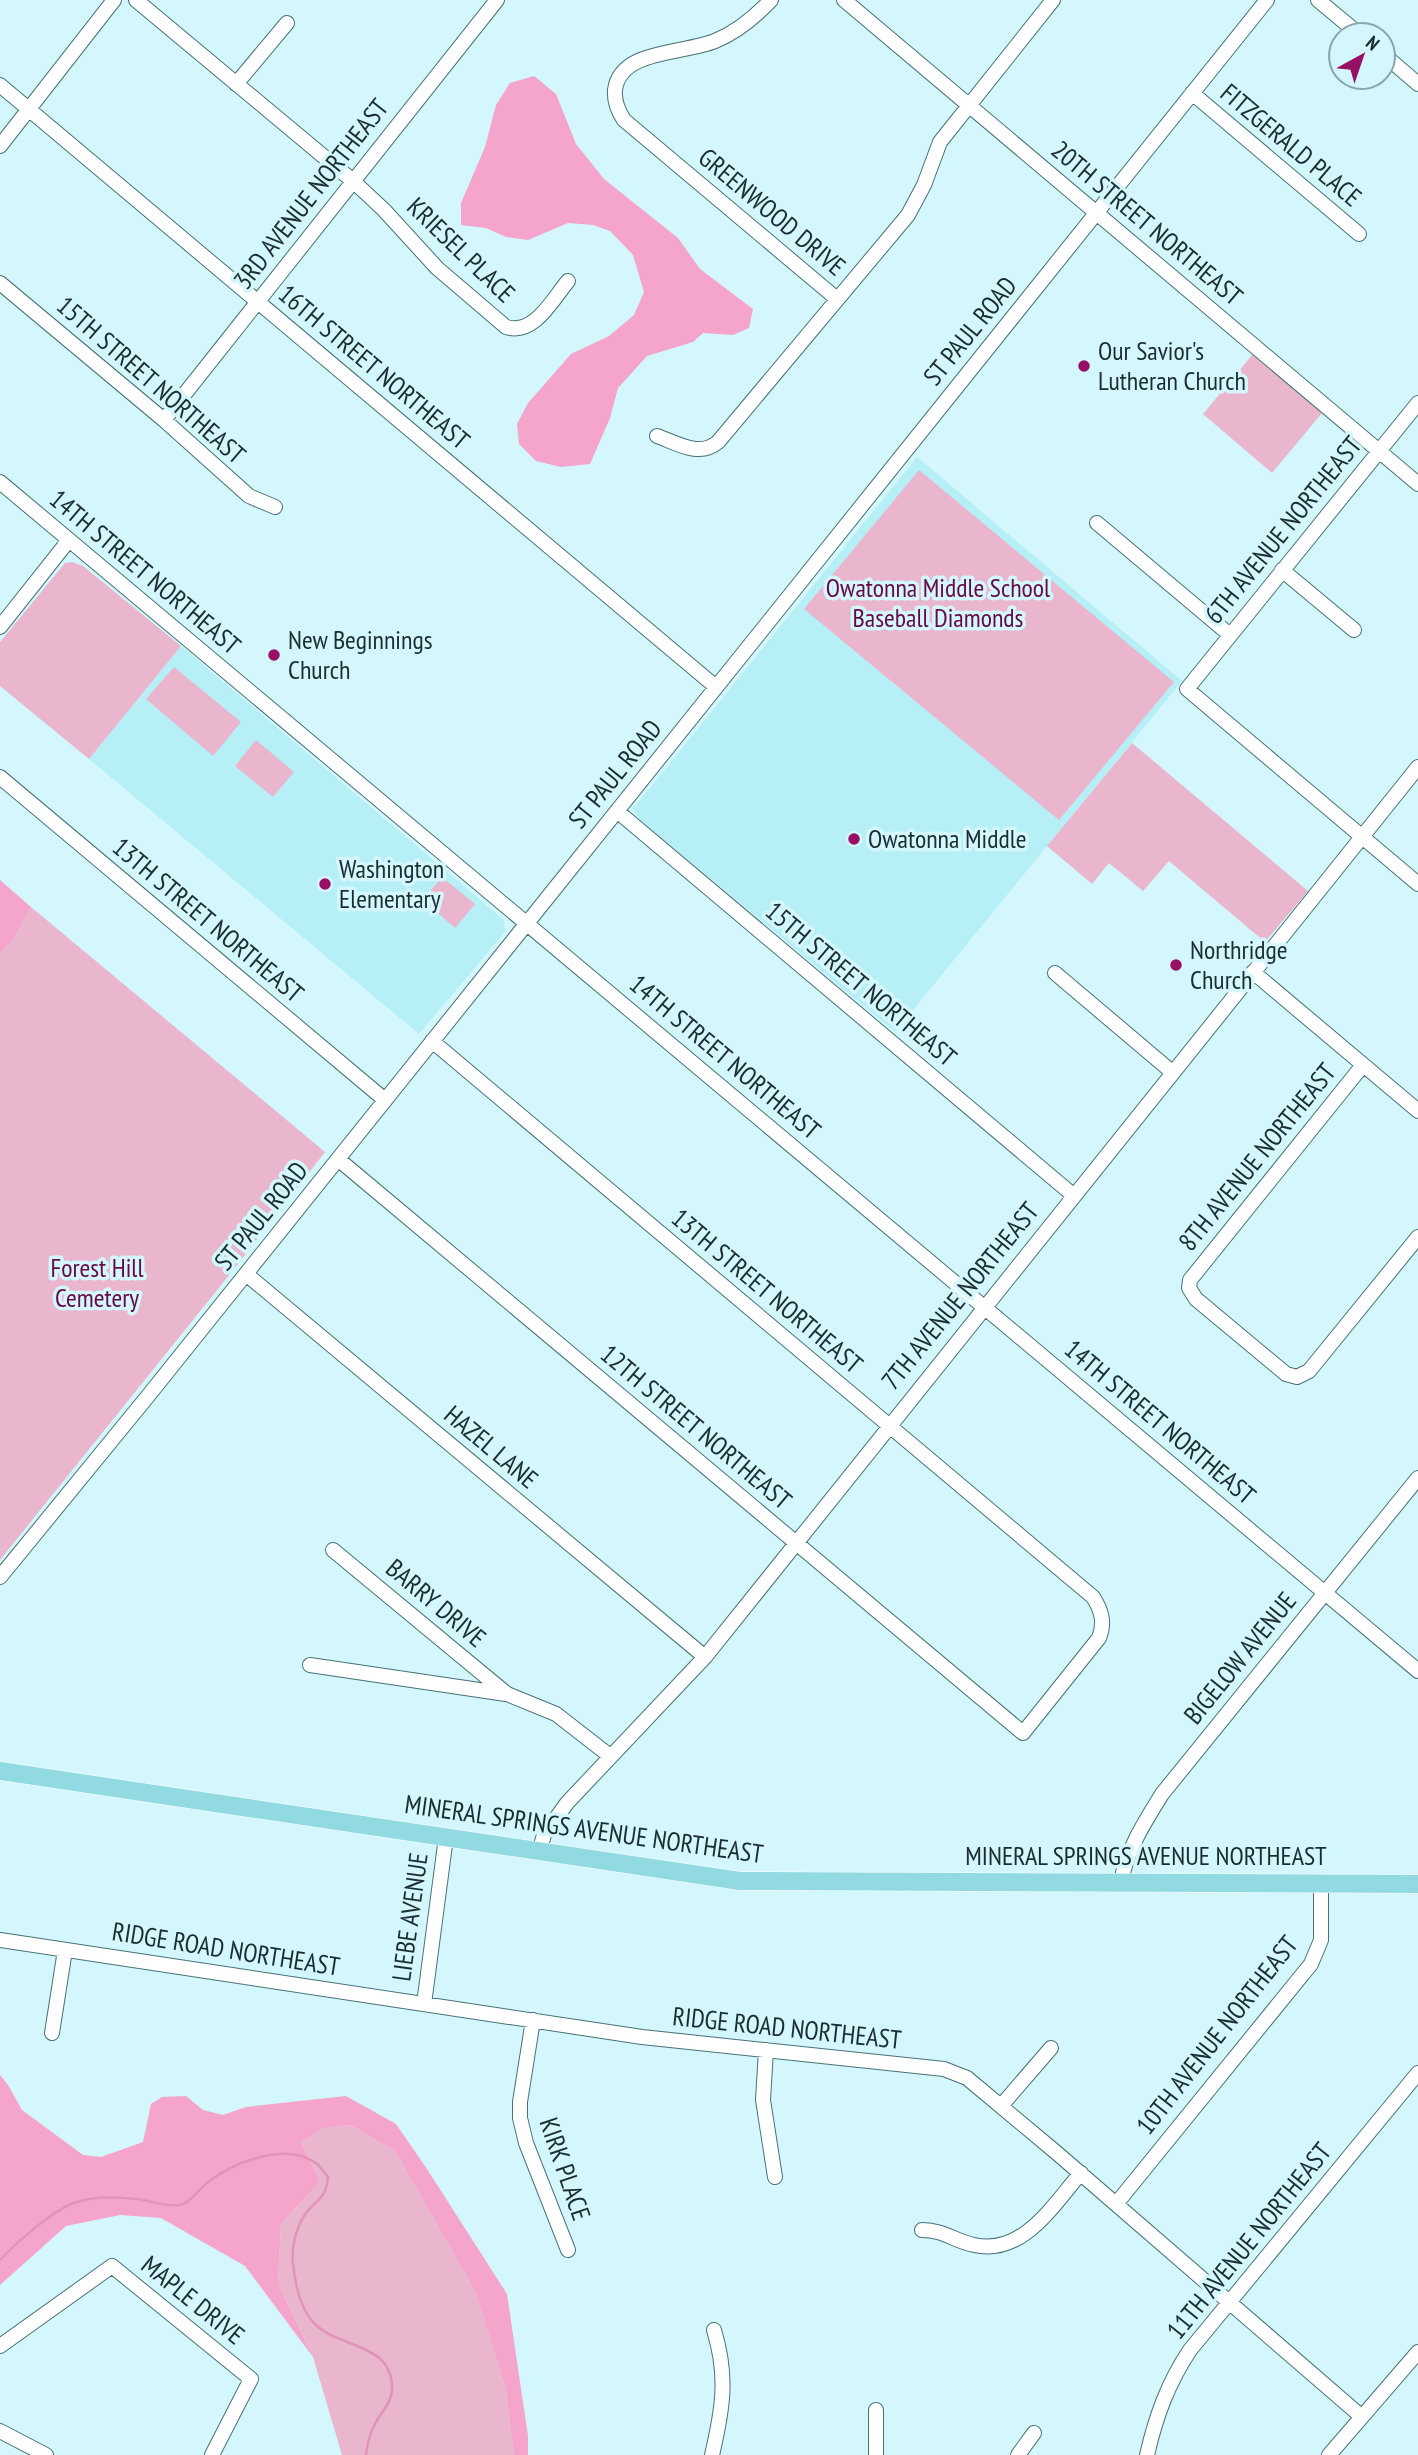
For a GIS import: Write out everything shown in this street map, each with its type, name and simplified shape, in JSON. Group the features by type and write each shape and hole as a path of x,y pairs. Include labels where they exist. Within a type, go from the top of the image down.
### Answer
{"main road":[{"name":"MINERAL SPRINGS AVENUE NORTHEAST","path":"0,1771 740,1881 1418,1884"}],"street":[{"path":"0,146 114,0"},
{"name":"KRIESEL PLACE","path":"136,0 353,181 384,210 437,268 506,327 527,327 568,281"},
{"name":"3RD AVENUE NORTHEAST","path":"164,420 497,0"},
{"name":"GREENWOOD DRIVE","path":"771,0 745,24 718,40 635,61 616,84 616,104 624,120 837,299 908,215 924,185 940,142 1053,0"},
{"name":"20TH STREET NORTHEAST","path":"844,0 1418,484"},
{"name":"ST PAUL ROAD","path":"0,1577 246,1274 1266,0"},
{"path":"1318,0 1343,21"},
{"path":"236,84 287,23"},
{"path":"1397,66 1418,84"},
{"name":"16TH STREET NORTHEAST","path":"0,85 716,687"},
{"name":"FITZGERALD PLACE","path":"1192,93 1359,234"},
{"name":"15TH STREET NORTHEAST","path":"0,283 164,420 249,496 275,507"},
{"path":"657,436 696,450 711,447 837,299"},
{"name":"6TH AVENUE NORTHEAST","path":"1362,837 1187,689 1418,403"},
{"name":"14TH STREET NORTHEAST","path":"0,482 1418,1671"},
{"path":"1097,523 1230,635"},
{"path":"0,628 69,540"},
{"path":"1282,570 1354,630"},
{"name":"7TH AVENUE NORTHEAST","path":"539,1852 544,1835 552,1824 610,1756 705,1657 1418,767"},
{"name":"13TH STREET NORTHEAST","path":"0,777 385,1100"},
{"name":"15TH STREET NORTHEAST","path":"617,811 1073,1195"},
{"path":"1362,837 1418,884"},
{"path":"1253,972 1418,1111"},
{"path":"1055,973 1172,1072"},
{"name":"13TH STREET NORTHEAST","path":"432,1041 1093,1597 1100,1608 1103,1623 1099,1638 1023,1733"},
{"name":"8TH AVENUE NORTHEAST","path":"1363,1065 1190,1280 1189,1288 1196,1299 1286,1374 1297,1377 1309,1371 1418,1237"},
{"name":"12TH STREET NORTHEAST","path":"338,1159 1023,1733"},
{"name":"HAZEL LANE","path":"246,1274 705,1657"},
{"name":"BIGELOW AVENUE","path":"1121,1881 1135,1835 1162,1794 1418,1478"},
{"name":"BARRY DRIVE","path":"334,1550 506,1694"},
{"name":"BARRY DRIVE","path":"310,1665 506,1694 556,1714 610,1756"},
{"name":"LIEBE AVENUE","path":"424,2004 446,1837"},
{"name":"10TH AVENUE NORTHEAST","path":"1116,2204 1311,1964 1321,1940 1321,1884"},
{"name":"RIDGE ROAD NORTHEAST","path":"0,1940 642,2037 944,2069 967,2078 1001,2106 1362,2417"},
{"path":"52,2033 65,1950"},
{"name":"KIRK PLACE","path":"533,2020 520,2102 520,2118 526,2143 568,2250"},
{"path":"1001,2106 1051,2048"},
{"path":"766,2050 763,2100 775,2177"},
{"name":"11TH AVENUE NORTHEAST","path":"1147,2455 1160,2406 1178,2367 1418,2073"},
{"path":"922,2230 937,2230 972,2245 985,2247 1011,2242 1031,2229 1081,2173"},
{"name":"MAPLE DRIVE","path":"0,2346 112,2266 251,2379 212,2455"},
{"path":"712,2455 722,2406 724,2377 714,2330"},
{"path":"1329,2455 1418,2353"},
{"path":"876,2410 876,2455"},
{"path":"0,2431 46,2455"},
{"path":"1018,2455 1034,2433"}],"shaded area":[{"path":"534,76 556,94 576,144 604,179 678,238 700,269 753,309 749,328 733,335 703,333 693,342 647,356 618,388 610,418 590,464 561,467 536,461 519,444 517,424 528,403 571,354 609,336 634,315 644,292 633,255 610,231 593,225 568,223 528,240 506,237 486,228 461,225 461,203 485,147 496,105 510,83"},
{"path":"917,457 1182,681 895,1032 638,818 633,809"},
{"path":"181,646 504,920 505,932 419,1034 89,759"},
{"path":"0,880 31,907 14,939 0,954"},
{"path":"0,2075 22,2110 83,2155 101,2157 143,2142 151,2104 162,2097 186,2096 203,2110 223,2115 246,2107 346,2096 396,2124 507,2294 528,2436 528,2455 514,2455 506,2390 475,2291 395,2151 350,2125 324,2128 301,2142 320,2182 281,2224 278,2283 313,2357 245,2266 161,2218 120,2215 66,2226 0,2285"}],"green space":[{"path":"1253,354 1322,413 1272,473 1203,414"},
{"name":"Owatonna Middle School Baseball Diamonds","path":"919,470 1174,682 1059,820 804,609"},
{"path":"72,562 83,566 181,646 89,759 0,686 0,642 65,563"},
{"path":"174,667 241,722 213,756 146,699"},
{"path":"256,740 294,772 273,797 235,766"},
{"path":"1132,743 1308,891 1265,942 1169,861 1143,891 1109,863 1092,884 1047,846"},
{"path":"442,877 475,904 455,928 423,900"},
{"name":"Forest Hill Cemetery","path":"31,907 325,1152 0,1560 0,954 14,939"},
{"path":"350,2125 395,2151 475,2291 506,2390 514,2455 342,2455 313,2357 278,2283 281,2224 320,2182 301,2142 324,2128"}],"waterway":[{"path":"0,2260 47,2219 77,2202 113,2197 178,2205 190,2199 218,2175 245,2162 276,2154 305,2157 317,2164 328,2177 325,2191 301,2221 293,2245 294,2271 302,2305 317,2326 376,2355 385,2364 390,2375 391,2396 372,2431 366,2455"}],"place":[{"name":"Our Savior's Lutheran Church","path":"1084,366"},
{"name":"New Beginnings Church","path":"274,655"},
{"name":"Owatonna Middle","path":"854,839"},
{"name":"Washington Elementary","path":"325,884"},
{"name":"Northridge Church","path":"1176,965"}]}
